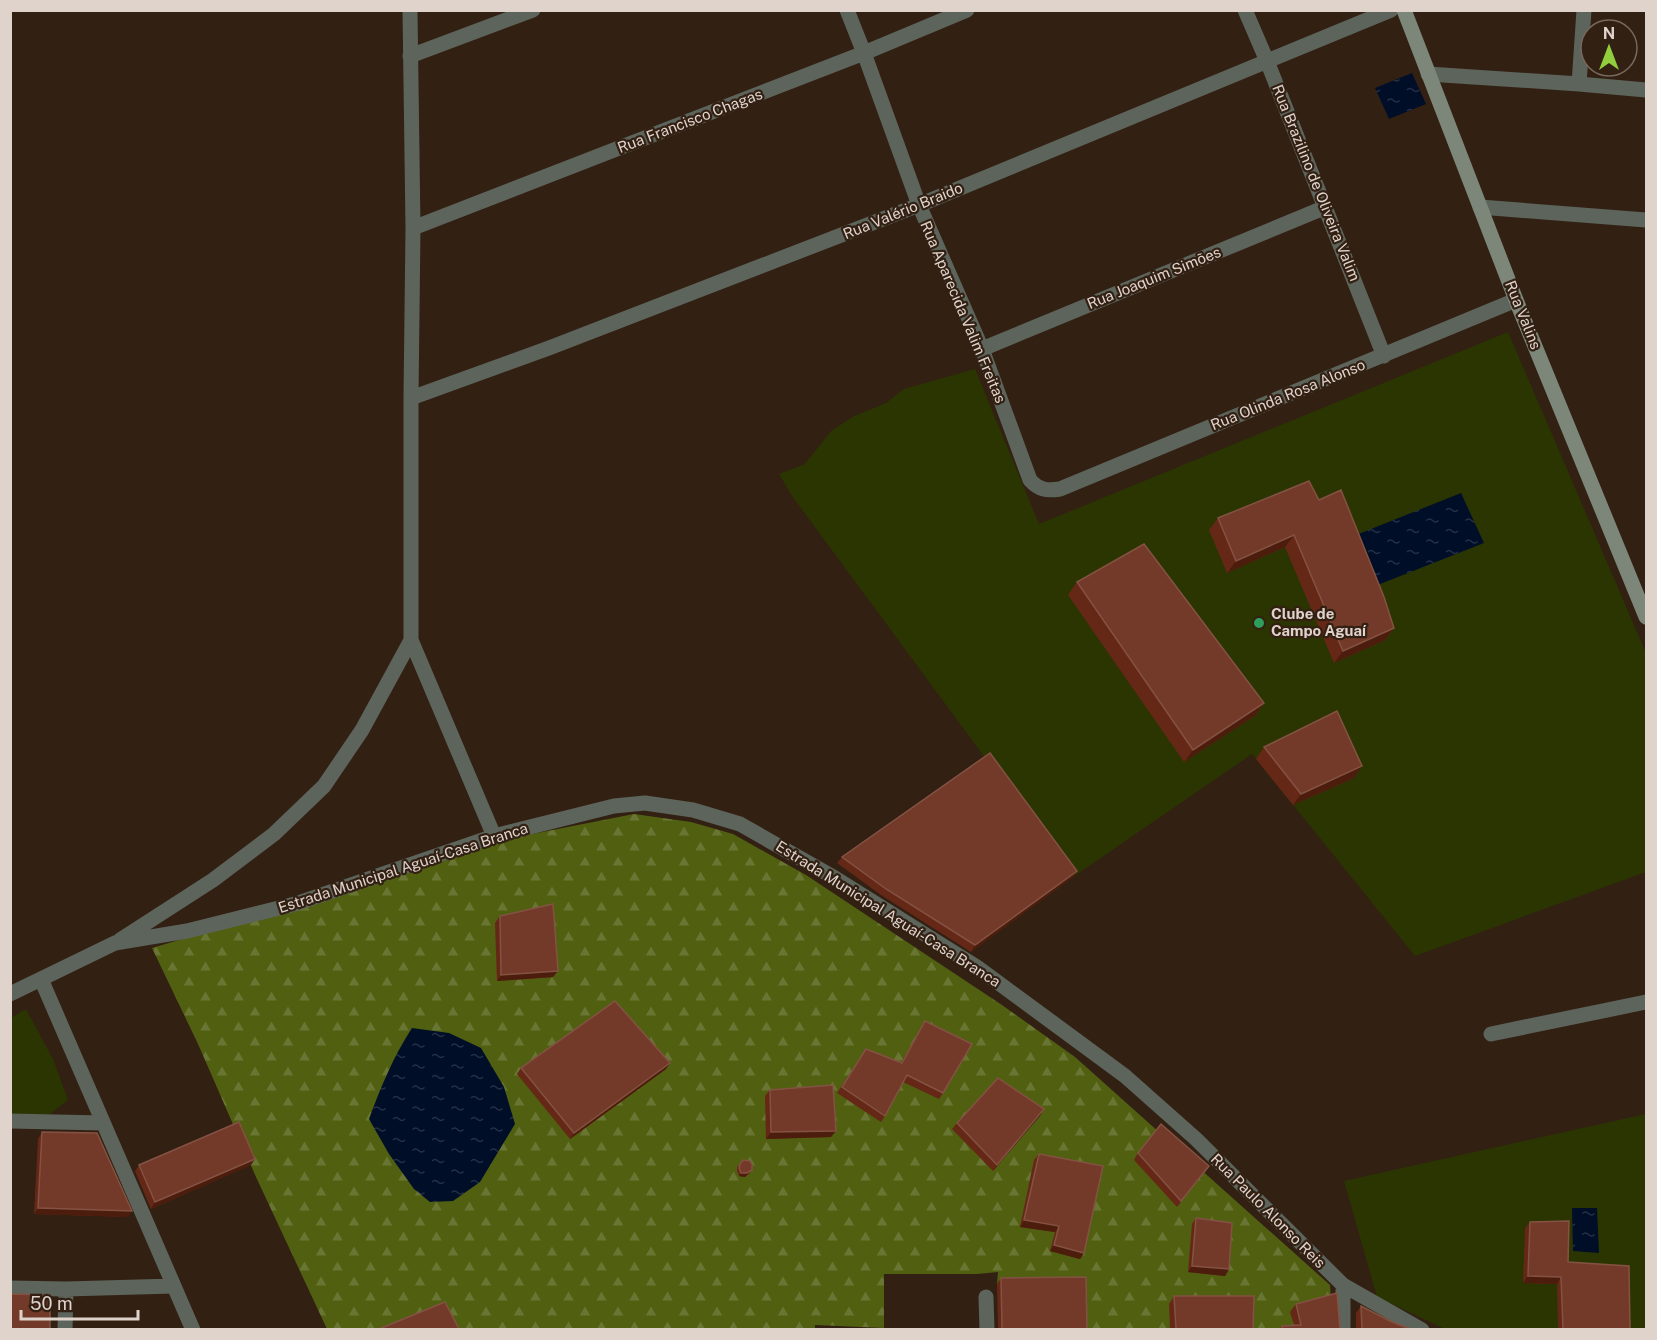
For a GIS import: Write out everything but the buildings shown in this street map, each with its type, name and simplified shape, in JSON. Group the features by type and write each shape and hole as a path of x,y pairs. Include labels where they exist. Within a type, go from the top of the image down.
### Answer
{"street":[{"path":"410,10 413,228 411,640 494,836"},
{"path":"410,56 533,10"},
{"name":"Rua Aparecida Valim Freitas","path":"847,10 919,205 982,349 1030,480 1036,487 1044,490 1060,489"},
{"name":"Rua Francisco Chagas","path":"413,228 864,53 967,10"},
{"name":"Rua Brazilino de Oliveira Valim","path":"1245,10 1384,356"},
{"name":"Rua Valério Braido","path":"411,398 549,348 919,205 1391,10"},
{"name":"Rua Valins","path":"1404,10 1516,300 1647,617"},
{"path":"1579,84 1584,10"},
{"path":"1428,74 1647,90"},
{"name":"Rua Joaquim Simões","path":"982,349 1326,207"},
{"path":"1480,207 1647,220"},
{"name":"Rua Olinda Rosa Alonso","path":"1060,489 1516,300"},
{"path":"115,943 213,880 274,834 324,786 362,730 411,640"},
{"name":"Estrada Municipal Aguaí-Casa Branca","path":"10,994 115,943 187,931 295,904 494,836 614,806 645,803 693,810 740,824 835,878 978,967 1125,1076"},
{"path":"41,979 193,1329"},
{"path":"1491,1034 1647,1002"},
{"name":"Rua Paulo Alonso Reis","path":"1125,1076 1196,1139 1343,1285 1422,1329"},
{"path":"10,1121 103,1123"},
{"path":"1343,1285 1343,1329"},
{"path":"10,1288 174,1286"},
{"path":"65,1329 66,1289"},
{"path":"986,1297 987,1329"}],"green space":[{"name":"Clube de Campo Aguaí","path":"1508,332 1646,653 1646,872 1415,956 1252,754 1073,877 792,496 779,474 805,464 831,431 854,416 886,403 904,389 975,369 1039,524"},
{"path":"634,814 691,822 733,834 806,875 1002,1005 1075,1057 1330,1285 1331,1300 1295,1329 1082,1329 997,1284 998,1272 884,1274 884,1328 815,1325 815,1330 327,1329 152,948 502,840"},
{"path":"26,1009 54,1061 68,1100 49,1115 11,1114 11,1018"},
{"path":"1646,1114 1646,1329 1445,1329 1377,1297 1344,1181"}],"water":[{"path":"1412,73 1426,104 1389,119 1375,88"},
{"path":"1461,493 1484,543 1370,588 1351,537"},
{"path":"412,1028 449,1033 481,1048 504,1087 515,1124 480,1182 453,1201 430,1202 414,1189 389,1154 369,1119 388,1072"},
{"path":"1572,1208 1597,1208 1599,1253 1573,1251"}],"place":[{"name":"Clube de Campo Aguaí","path":"1259,623"}]}
